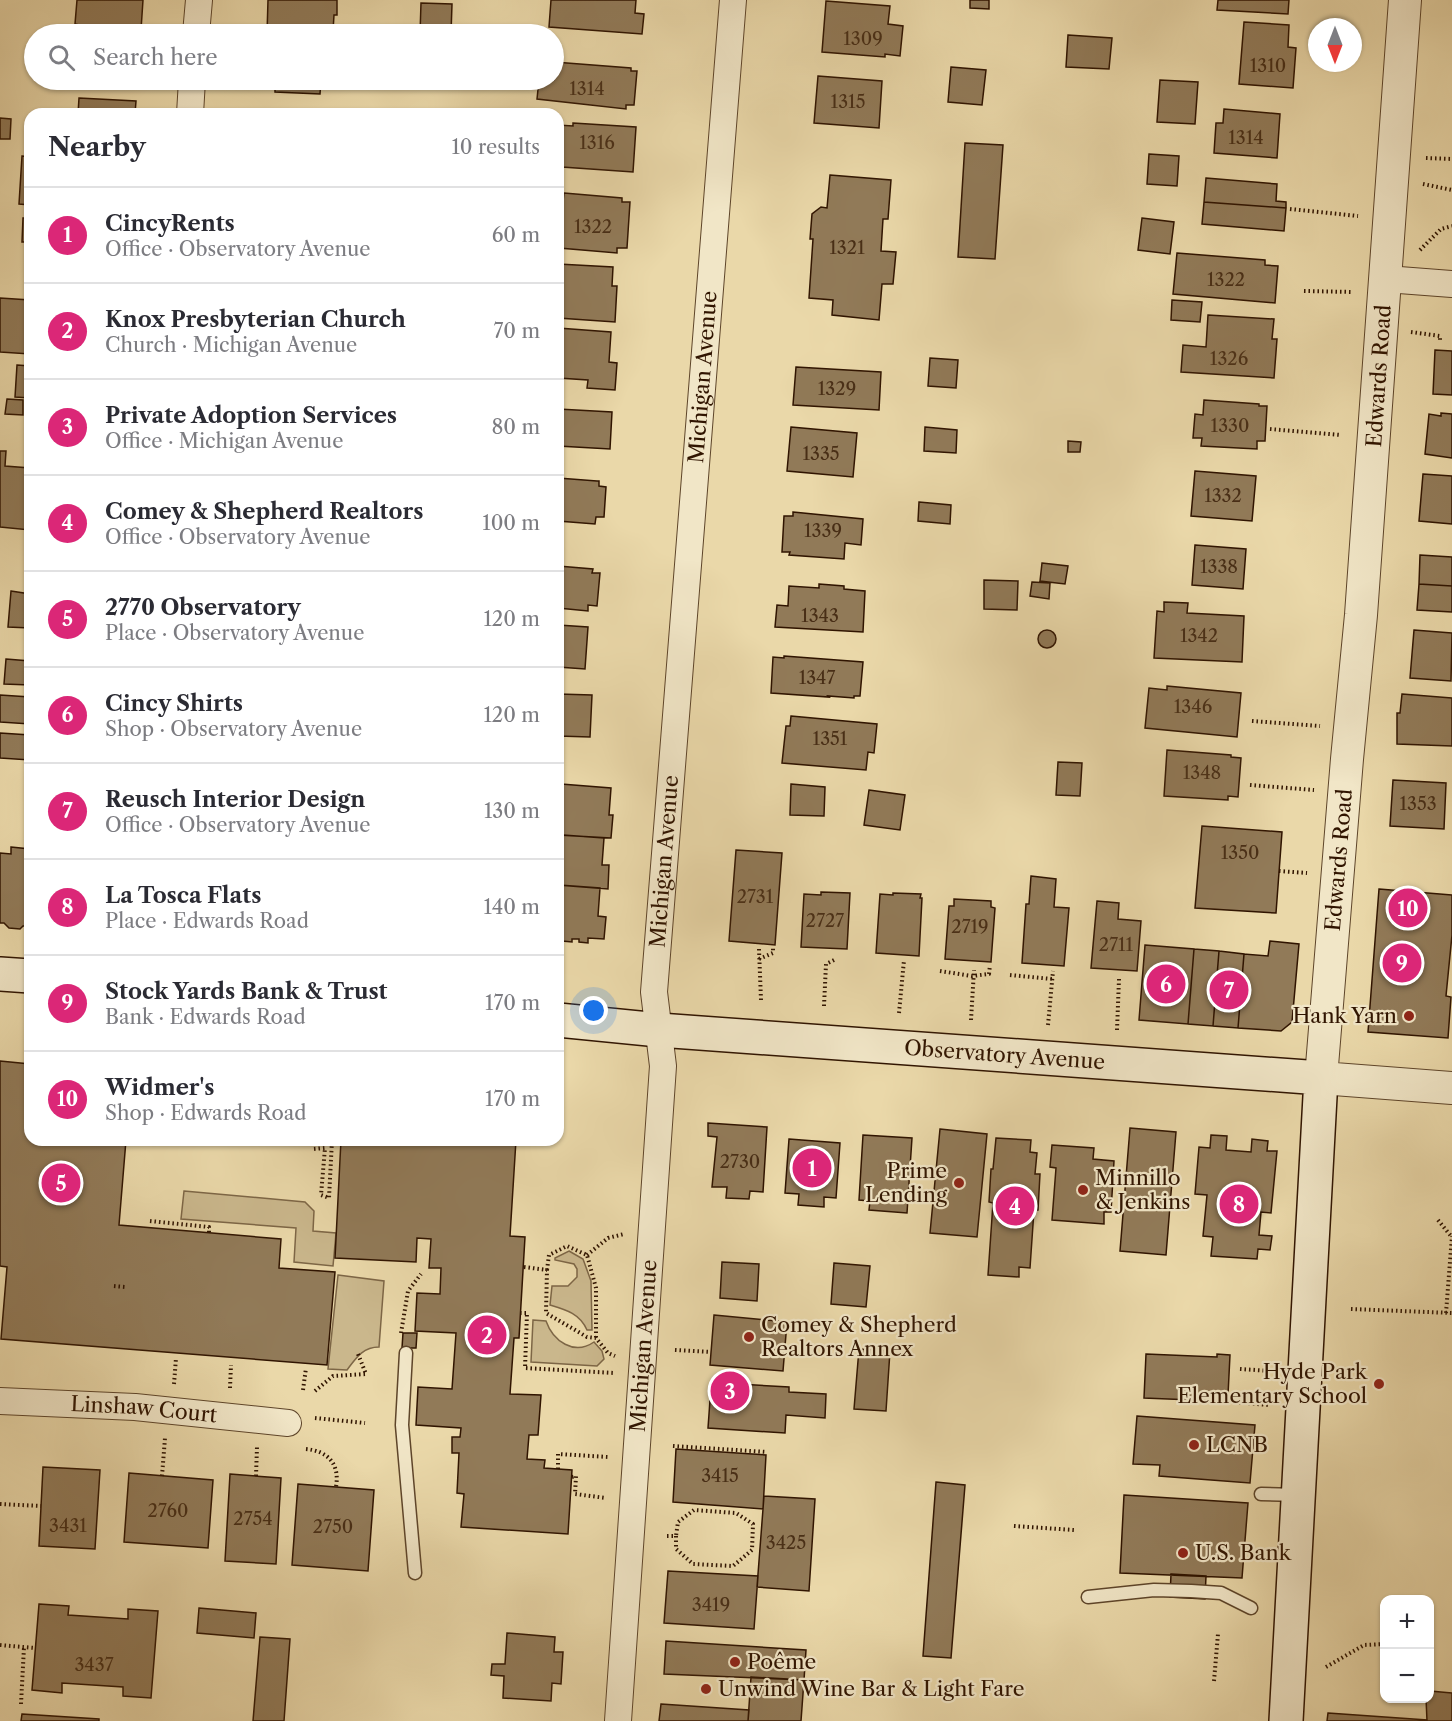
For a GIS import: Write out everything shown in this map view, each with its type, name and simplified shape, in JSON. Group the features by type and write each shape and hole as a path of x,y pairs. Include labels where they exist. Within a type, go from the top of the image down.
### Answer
{"main road":[{"path":"0,974 24,976"},
{"name":"Observatory Avenue","path":"564,1021 659,1030 1321,1078"},
{"name":"Edwards Road","path":"1286,1721 1321,1078"}],"street":[{"path":"197,24 199,0"},
{"name":"Michigan Avenue","path":"618,1721 663,1066 654,992 733,0"},
{"name":"Edwards Road","path":"1321,1078 1361,615 1405,0"},
{"path":"190,108 191,90"},
{"path":"1386,279 1452,284"},
{"name":"Observatory Avenue","path":"1321,1078 1452,1088"},
{"name":"Linshaw Court","path":"0,1401 135,1407 170,1399 288,1423"}],"lane":[{"path":"406,1353 402,1425 415,1573"},
{"path":"1261,1494 1299,1496"},
{"path":"1089,1598 1154,1590 1191,1591 1221,1593 1251,1608"}],"path":[{"path":"1424,158 1452,159"},
{"path":"1421,184 1452,190"},
{"path":"1290,209 1359,216"},
{"path":"1415,255 1442,229 1452,226"},
{"path":"1304,291 1353,292"},
{"path":"1410,332 1440,336 1440,342"},
{"path":"1270,429 1344,435"},
{"path":"1252,721 1325,726"},
{"path":"1250,785 1321,790"},
{"path":"1279,871 1314,873"},
{"path":"759,959 772,953 773,946"},
{"path":"759,949 761,1000"},
{"path":"824,1006 826,964 834,960"},
{"path":"899,1013 904,960"},
{"path":"940,972 989,974 990,965"},
{"path":"1048,1026 1053,972"},
{"path":"971,1020 973,973"},
{"path":"1010,975 1052,979"},
{"path":"1117,1031 1119,979"},
{"path":"314,1149 324,1148 321,1195 329,1198 333,1146"},
{"path":"1438,1220 1451,1236 1446,1313"},
{"path":"150,1221 209,1227 209,1233"},
{"path":"587,1255 608,1238 624,1233"},
{"path":"587,1255 567,1246 549,1255 546,1313 587,1336 596,1338"},
{"path":"587,1255 596,1288 596,1338 608,1353 616,1356"},
{"path":"524,1267 548,1270"},
{"path":"406,1353 400,1351 408,1291 421,1274"},
{"path":"114,1286 125,1287"},
{"path":"1351,1309 1452,1313"},
{"path":"520,1313 527,1313 525,1368 615,1373"},
{"path":"675,1350 711,1352"},
{"path":"315,1391 333,1376 366,1374 358,1354"},
{"path":"162,1476 176,1358"},
{"path":"230,1392 231,1365"},
{"path":"303,1390 306,1368"},
{"path":"1240,1369 1271,1371"},
{"path":"1235,1401 1268,1405"},
{"path":"288,1423 314,1418 365,1423"},
{"path":"673,1446 767,1452"},
{"path":"306,1449 318,1450 336,1467 336,1487"},
{"path":"558,1469 558,1454 609,1457"},
{"path":"572,1476 576,1476 575,1494 607,1498"},
{"path":"0,1504 41,1506"},
{"path":"694,1510 736,1514 753,1524 752,1551 733,1566 693,1564 676,1549 676,1536 678,1522 694,1510"},
{"path":"1014,1526 1074,1530"},
{"path":"667,1536 676,1536"},
{"path":"1214,1681 1218,1634"},
{"path":"1326,1667 1364,1644 1380,1644"},
{"path":"0,1645 35,1648"},
{"path":"21,1704 24,1647"}],"shaded area":[{"path":"184,1191 305,1202 314,1211 313,1231 336,1233 333,1266 294,1262 296,1228 181,1219"},
{"path":"569,1251 583,1259 591,1281 592,1330 587,1330 581,1320 572,1313 550,1305 552,1286 568,1286 577,1277 574,1264 555,1260"},
{"path":"338,1275 384,1281 379,1347 364,1351 347,1370 328,1369"},
{"path":"533,1320 546,1321 559,1340 572,1347 586,1346 594,1342 602,1351 604,1359 597,1366 531,1362"}],"building":[{"path":"77,0 143,0 141,24 75,24"},
{"path":"268,0 337,0 337,15 334,15 333,24 267,24"},
{"path":"551,0 636,0 635,13 644,14 642,34 564,28 564,24 549,24"},
{"path":"970,0 989,0 989,9 970,8"},
{"path":"1218,0 1289,0 1288,14 1217,10"},
{"path":"826,1 890,6 888,24 903,26 900,56 822,52"},
{"path":"421,3 452,4 451,24 420,24"},
{"path":"1244,22 1289,25 1288,47 1296,48 1293,88 1239,84"},
{"path":"1068,35 1112,38 1109,69 1066,67"},
{"path":"564,63 631,68 631,71 637,71 634,105 626,105 626,109 537,99 538,90 564,90"},
{"path":"951,67 986,70 982,105 948,102"},
{"path":"818,76 882,81 879,128 814,123"},
{"path":"1160,80 1198,82 1195,124 1157,122"},
{"path":"275,90 320,90 320,94 275,92"},
{"path":"79,98 136,101 135,108 78,108"},
{"path":"1224,109 1280,114 1277,158 1214,153 1216,123 1223,123"},
{"path":"0,118 11,119 10,139 0,139"},
{"path":"573,123 636,127 633,172 564,167 564,125 573,126"},
{"path":"965,143 1003,145 995,259 958,257"},
{"path":"1149,154 1179,156 1177,186 1147,184"},
{"path":"22,156 24,156 24,204 19,204"},
{"path":"830,175 891,180 888,219 883,219 881,251 896,252 893,284 882,284 879,320 832,315 833,300 809,298 813,239 810,239 812,214 821,207 827,208"},
{"path":"1206,178 1277,184 1276,201 1286,202 1286,208 1204,202"},
{"path":"564,193 622,198 622,202 630,202 627,248 617,248 617,253 564,248"},
{"path":"1204,202 1286,208 1284,231 1202,224"},
{"path":"23,218 24,218 24,242 22,242"},
{"path":"1142,218 1174,222 1170,254 1138,250"},
{"path":"1177,253 1265,260 1265,265 1278,266 1275,303 1173,294"},
{"path":"564,264 613,267 612,286 617,286 615,322 564,318"},
{"path":"0,298 24,300 24,354 0,352"},
{"path":"1172,300 1202,302 1200,322 1171,320"},
{"path":"1208,315 1274,319 1272,339 1277,339 1274,378 1181,372 1183,345 1206,347"},
{"path":"564,328 611,332 609,362 617,363 615,390 587,388 588,380 564,378"},
{"path":"1435,350 1452,351 1452,395 1433,394"},
{"path":"930,358 958,360 956,388 928,386"},
{"path":"17,365 24,366 24,398 15,397"},
{"path":"796,367 881,372 879,410 793,405"},
{"path":"7,399 23,400 23,415 5,414"},
{"path":"1204,400 1267,406 1265,441 1257,441 1257,449 1201,446 1202,438 1193,438 1195,414 1203,415"},
{"path":"564,409 612,412 610,449 564,446"},
{"path":"1441,413 1452,414 1452,458 1425,454 1429,414 1441,416"},
{"path":"791,427 857,433 853,477 787,471"},
{"path":"925,427 957,430 956,453 924,451"},
{"path":"1068,441 1081,442 1080,452 1068,452"},
{"path":"0,451 6,451 5,466 24,468 24,529 0,527"},
{"path":"1195,471 1256,476 1252,521 1191,516"},
{"path":"1423,474 1452,476 1452,524 1419,521"},
{"path":"564,478 599,481 599,486 606,487 604,517 596,517 595,524 564,521"},
{"path":"919,502 951,505 950,524 918,521"},
{"path":"793,512 863,519 861,545 845,543 844,559 789,555 790,552 782,552 784,516 793,516"},
{"path":"1195,545 1246,549 1243,589 1192,585"},
{"path":"1420,555 1452,557 1452,586 1419,584"},
{"path":"1042,563 1068,566 1065,584 1040,581"},
{"path":"564,567 593,569 592,573 600,573 597,606 588,605 588,611 564,609"},
{"path":"984,580 1018,581 1017,610 984,609"},
{"path":"1032,582 1050,583 1049,599 1030,596"},
{"path":"819,584 865,591 863,632 775,627 777,605 788,606 789,586 819,588"},
{"path":"1419,584 1452,586 1452,612 1417,610"},
{"path":"11,591 24,593 24,628 8,627"},
{"path":"1164,602 1188,603 1187,613 1244,616 1242,662 1154,658 1157,611 1164,612"},
{"path":"564,625 588,627 585,669 564,667"},
{"path":"1043,630 1051,630 1056,635 1054,646 1043,648 1038,643 1038,635"},
{"path":"1414,630 1452,633 1451,681 1410,678"},
{"path":"784,656 863,662 860,696 854,696 854,698 771,693 773,657 784,658"},
{"path":"6,659 24,660 24,685 4,684"},
{"path":"1167,686 1241,693 1237,737 1145,728 1149,688 1167,690"},
{"path":"564,694 592,695 590,737 564,736"},
{"path":"1402,694 1452,698 1452,746 1397,744 1397,713 1400,713"},
{"path":"0,695 24,697 24,724 0,722"},
{"path":"791,716 877,724 874,753 868,752 866,770 782,763 786,726 790,726"},
{"path":"0,733 24,735 24,760 0,758"},
{"path":"1167,750 1231,755 1231,757 1241,758 1238,797 1228,796 1228,800 1164,796"},
{"path":"1058,762 1082,763 1080,796 1056,795"},
{"path":"1393,780 1446,783 1444,829 1390,826"},
{"path":"564,784 611,788 609,815 613,815 611,838 564,835"},
{"path":"791,784 825,787 824,816 790,815"},
{"path":"869,790 905,795 900,830 864,825"},
{"path":"1202,826 1282,832 1276,913 1195,908"},
{"path":"564,835 604,838 602,865 609,865 608,889 564,885"},
{"path":"11,847 24,848 24,926 20,929 9,928 4,923 0,923 0,853 11,854"},
{"path":"11,847 24,848 24,926 20,929 9,928 4,923 0,923 0,853 11,854"},
{"path":"736,850 782,853 775,945 729,941"},
{"path":"1031,876 1056,879 1054,907 1069,908 1064,966 1022,963 1026,904 1029,904"},
{"path":"564,885 600,888 598,916 606,917 604,939 588,938 588,943 572,939 572,942 564,941"},
{"path":"1379,889 1452,895 1452,935 1446,996 1451,997 1448,1038 1368,1032"},
{"path":"821,892 850,893 847,949 801,947 804,894 821,895"},
{"path":"893,893 921,894 919,956 876,953 880,894 893,895"},
{"path":"954,899 991,901 991,907 995,908 991,962 945,959 949,906 954,906"},
{"path":"1097,901 1119,903 1118,919 1141,921 1137,971 1091,968"},
{"path":"1270,941 1299,944 1292,1022 1281,1031 1238,1028 1244,954 1268,956"},
{"path":"1145,945 1194,949 1188,1024 1139,1020"},
{"path":"1194,949 1219,951 1213,1026 1188,1024"},
{"path":"1219,951 1244,954 1238,1028 1213,1026"},
{"path":"0,1061 24,1063 24,1146 126,1146 119,1225 281,1239 279,1268 335,1272 327,1365 1,1339 7,1267 0,1266"},
{"path":"708,1123 767,1127 763,1192 750,1191 749,1199 726,1198 727,1187 712,1187 717,1137 708,1136"},
{"path":"1130,1128 1176,1132 1166,1255 1120,1251"},
{"name":"Prime Lending","path":"940,1129 987,1134 977,1237 930,1233"},
{"path":"863,1135 912,1138 907,1213 869,1210 870,1201 859,1200"},
{"path":"1211,1135 1227,1136 1226,1150 1251,1152 1252,1139 1268,1141 1267,1151 1277,1151 1271,1213 1261,1212 1259,1235 1272,1236 1270,1250 1258,1249 1257,1259 1211,1256 1213,1237 1203,1236 1207,1195 1195,1194 1199,1147 1210,1148"},
{"path":"996,1138 1031,1140 1030,1152 1037,1153 1035,1174 1040,1174 1038,1210 1034,1210 1030,1268 1019,1267 1019,1277 988,1275 993,1203 989,1202"},
{"path":"789,1139 840,1143 836,1198 824,1197 824,1207 798,1205 799,1194 785,1193"},
{"name":"Minnillo & Jenkins","path":"1052,1145 1094,1148 1093,1159 1114,1161 1111,1212 1104,1212 1104,1224 1052,1220 1056,1168 1050,1167"},
{"path":"341,1146 516,1146 510,1236 525,1237 519,1338 514,1338 510,1394 541,1395 538,1435 529,1435 527,1459 545,1460 544,1468 572,1470 568,1534 461,1527 464,1494 457,1493 459,1453 452,1453 452,1437 460,1437 461,1428 416,1425 418,1387 452,1389 456,1333 415,1331 417,1293 440,1294 441,1268 429,1268 431,1239 417,1238 416,1262 335,1258"},
{"path":"722,1262 759,1264 757,1301 720,1298"},
{"path":"834,1263 870,1266 866,1307 831,1304"},
{"name":"Comey & Shepherd Realtors Annex","path":"714,1315 787,1322 783,1371 710,1365"},
{"path":"403,1333 417,1333 416,1348 402,1348"},
{"path":"859,1349 890,1351 886,1411 854,1409"},
{"path":"1146,1354 1217,1357 1217,1354 1230,1355 1228,1395 1216,1395 1216,1401 1144,1398"},
{"path":"721,1383 789,1387 789,1392 826,1394 825,1418 786,1415 785,1433 708,1428 711,1386 720,1387"},
{"name":"LCNB","path":"1137,1416 1255,1425 1250,1483 1159,1476 1160,1465 1133,1464"},
{"path":"676,1449 766,1455 763,1509 673,1502"},
{"path":"43,1467 100,1470 95,1549 39,1546"},
{"path":"129,1473 213,1480 208,1548 124,1542"},
{"path":"230,1474 281,1478 276,1564 225,1561"},
{"path":"936,1482 965,1485 951,1658 923,1656"},
{"path":"298,1484 374,1490 368,1571 292,1565"},
{"name":"U.S. Bank","path":"1124,1495 1248,1503 1242,1578 1120,1573"},
{"path":"764,1496 815,1499 809,1591 757,1587"},
{"path":"668,1571 758,1576 754,1629 664,1623"},
{"path":"1171,1574 1206,1576 1205,1599 1170,1597"},
{"path":"39,1604 69,1606 68,1615 128,1619 128,1609 158,1611 151,1698 123,1696 123,1687 62,1683 62,1693 32,1690"},
{"path":"199,1608 256,1613 254,1638 197,1633"},
{"path":"507,1633 555,1637 554,1652 563,1652 561,1684 552,1683 551,1701 503,1698 504,1676 491,1675 492,1664 505,1664"},
{"path":"260,1637 290,1639 284,1721 253,1721"},
{"name":"Poême","path":"666,1641 806,1650 804,1680 664,1674"},
{"path":"751,1677 804,1680 801,1721 748,1721"},
{"path":"1434,1691 1452,1693 1452,1721 1427,1721 1426,1703 1434,1703"},
{"path":"661,1704 749,1710 748,1721 659,1721"},
{"path":"1328,1713 1427,1720 1427,1721 1327,1721"},
{"path":"22,1714 99,1719 99,1721 21,1721"}],"place":[{"name":"Widmer's","path":"1408,908"},
{"name":"Stock Yards Bank & Trust","path":"1402,963"},
{"name":"Cincy Shirts","path":"1166,984"},
{"name":"Reusch Interior Design","path":"1229,990"},
{"name":"Hank Yarn","path":"1409,1016"},
{"name":"CincyRents","path":"812,1168"},
{"name":"2770 Observatory","path":"61,1183"},
{"name":"Prime Lending","path":"959,1183"},
{"name":"Minnillo & Jenkins","path":"1083,1190"},
{"name":"La Tosca Flats","path":"1239,1204"},
{"name":"Comey & Shepherd Realtors","path":"1015,1206"},
{"name":"Knox Presbyterian Church","path":"487,1335"},
{"name":"Comey & Shepherd Realtors Annex","path":"749,1337"},
{"name":"Hyde Park Elementary School","path":"1379,1384"},
{"name":"Private Adoption Services","path":"730,1391"},
{"name":"LCNB","path":"1194,1445"},
{"name":"U.S. Bank","path":"1183,1553"},
{"name":"Poême","path":"735,1662"},
{"name":"Unwind Wine Bar & Light Fare","path":"706,1689"}]}
